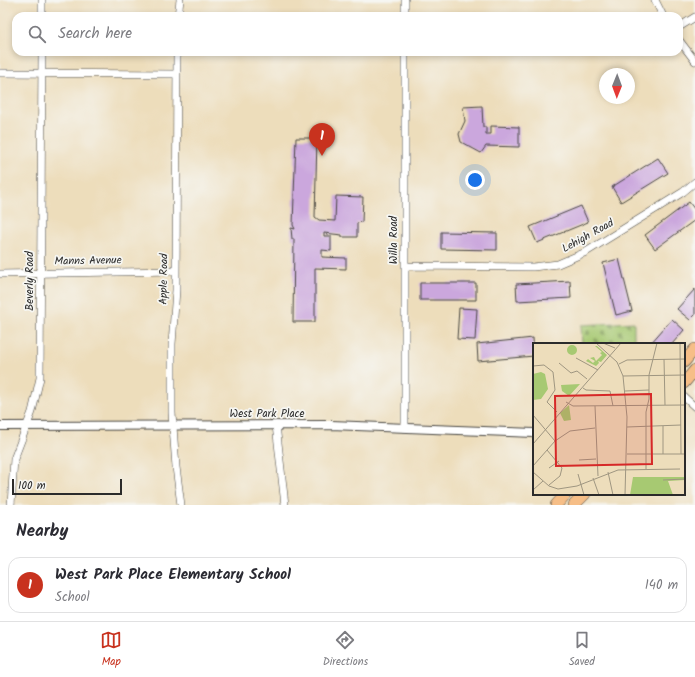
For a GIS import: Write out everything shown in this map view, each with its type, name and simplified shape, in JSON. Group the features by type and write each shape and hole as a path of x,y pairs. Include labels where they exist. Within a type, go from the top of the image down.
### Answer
{"main road":[{"path":"685,361 695,349"},
{"path":"685,382 695,370"},
{"path":"556,505 565,495"},
{"path":"574,505 584,495"}],"street":[{"path":"42,0 42,12"},
{"path":"178,12 180,0"},
{"path":"405,0 405,12"},
{"path":"655,0 661,12"},
{"path":"683,24 695,17"},
{"path":"683,45 695,61"},
{"name":"Beverly Road","path":"11,505 14,459 35,403 40,378 42,56"},
{"name":"Apple Road","path":"177,56 176,271 172,344 176,467 181,505"},
{"name":"Willa Road","path":"405,56 405,427"},
{"path":"0,73 177,74"},
{"name":"Lehigh Road","path":"405,266 532,267 566,261 586,252 683,192 695,182"},
{"name":"Manns Avenue","path":"0,274 176,271"},
{"path":"685,398 695,407"},
{"path":"276,425 285,505"},
{"name":"West Park Place","path":"0,426 276,425 405,427 533,433"}],"green space":[{"path":"634,322 634,343 582,343 581,325"}],"building":[{"path":"482,106 483,127 486,127 486,134 491,134 491,126 519,127 519,147 486,146 481,153 461,142 459,134 465,121 463,107"},
{"path":"296,138 317,138 315,217 319,220 335,221 336,196 363,197 362,222 357,223 357,237 342,237 342,235 324,233 324,236 331,236 331,251 322,250 322,257 346,258 346,269 315,268 315,322 293,322 294,239 292,239 291,228 295,229 293,225"},
{"path":"658,158 668,173 621,202 612,187"},
{"path":"689,202 695,210 695,220 655,249 645,235"},
{"path":"581,206 588,222 537,243 530,227"},
{"path":"441,232 497,233 497,250 441,249"},
{"path":"619,259 632,311 616,315 603,263"},
{"path":"570,281 571,298 517,301 516,284"},
{"path":"420,283 476,283 476,300 420,300"},
{"path":"695,289 695,315 690,320 677,309"},
{"path":"459,308 477,309 475,340 457,339"},
{"path":"672,319 684,330 673,343 651,343"},
{"path":"533,338 533,356 478,361 477,344"}],"place":[{"name":"West Park Place Elementary School","path":"322,156"}]}
